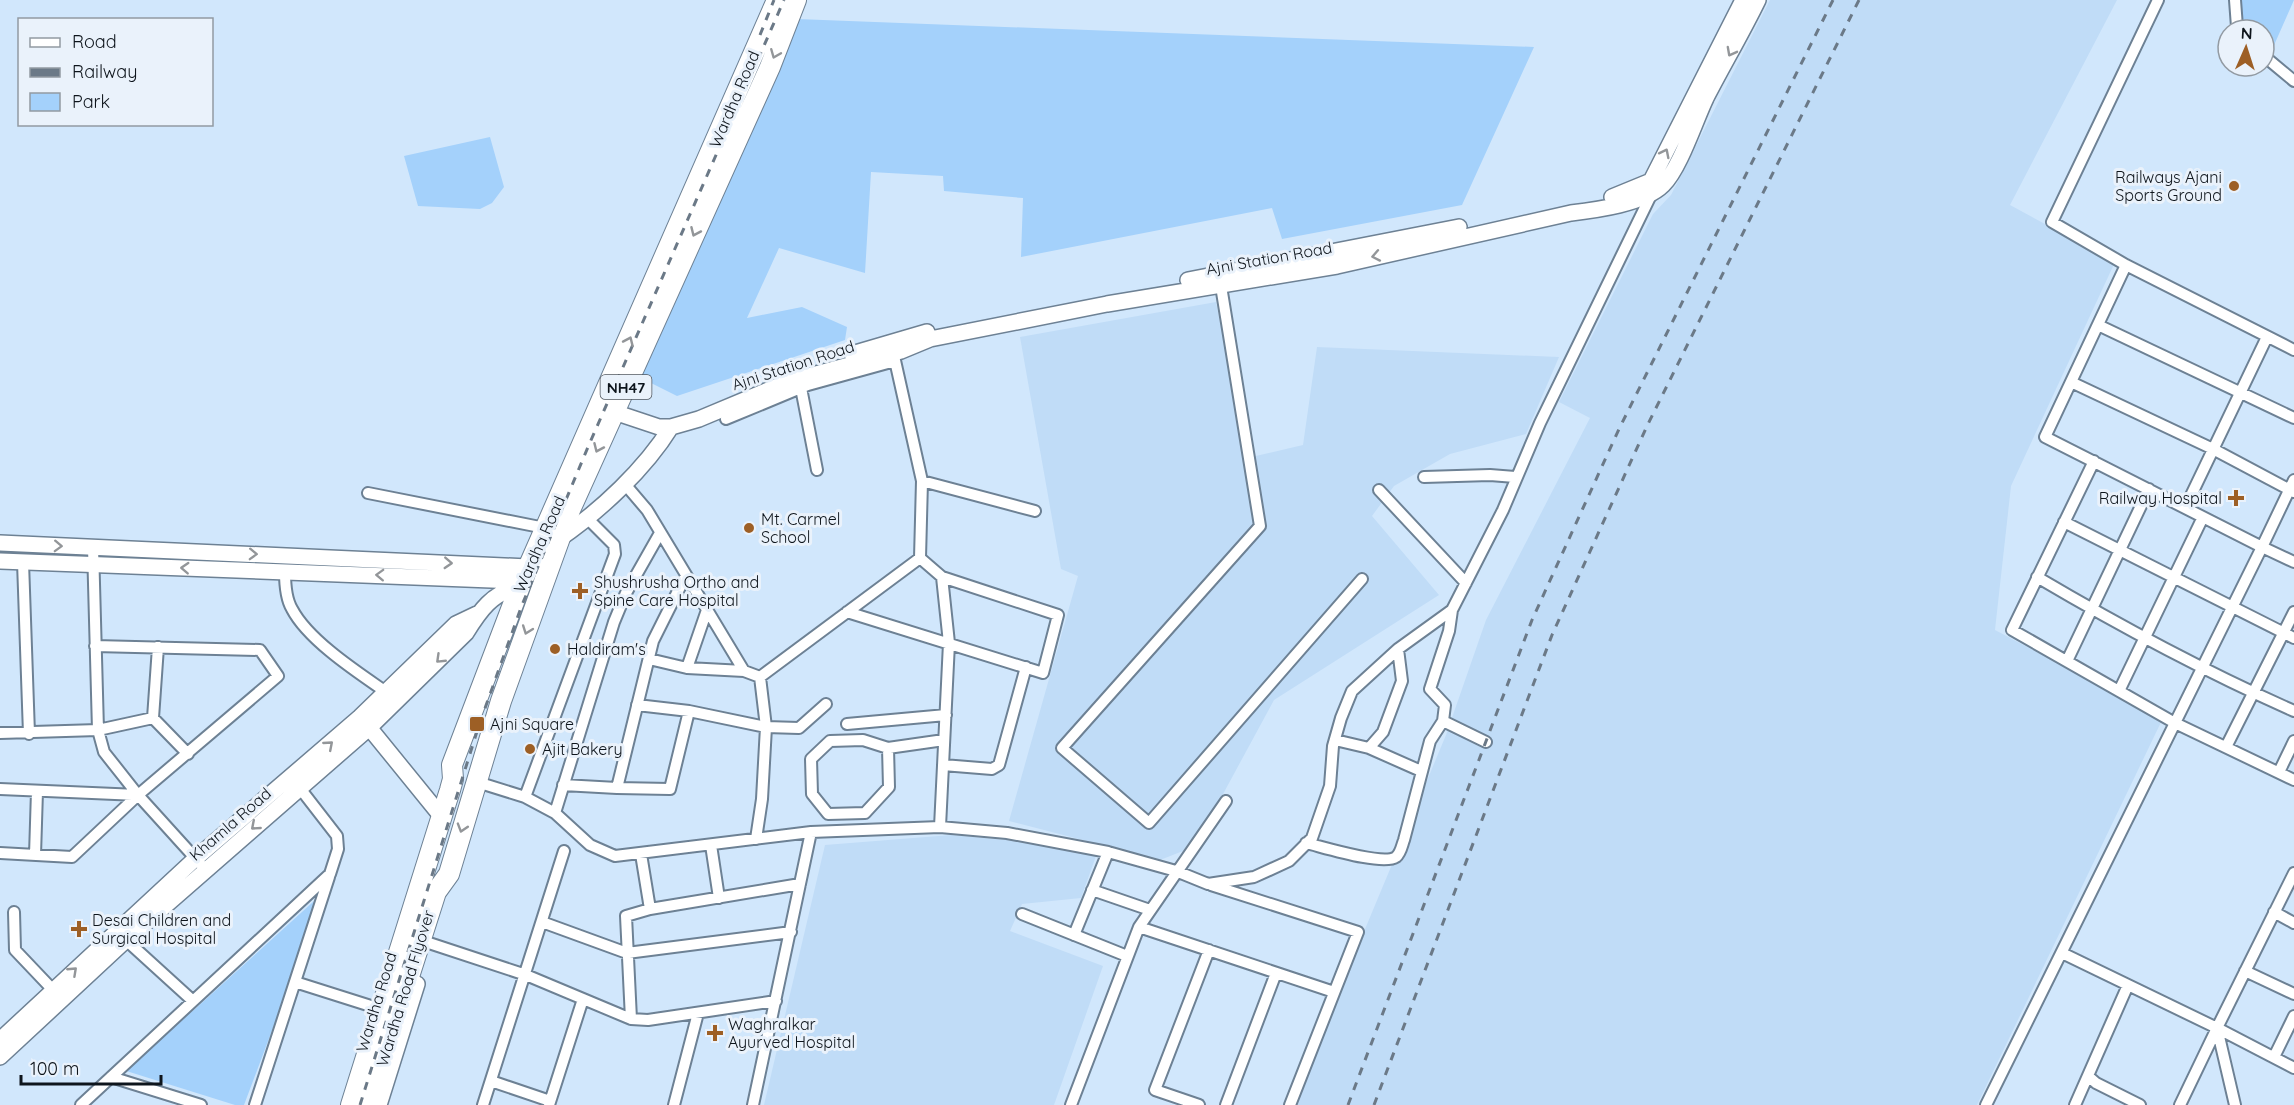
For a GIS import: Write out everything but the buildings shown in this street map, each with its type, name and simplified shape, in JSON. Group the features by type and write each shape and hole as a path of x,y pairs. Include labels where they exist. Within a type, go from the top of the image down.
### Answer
{"highway":[{"name":"Wardha Road","path":"449,874 552,533 608,406 777,0"},
{"name":"Wardha Road","path":"608,406 770,67 796,0"},
{"name":"Wardha Road","path":"452,765 523,579 552,533"},
{"name":"Wardha Road Flyover","path":"351,1105 450,790 453,779 452,765"},
{"name":"Wardha Road Flyover","path":"368,1105 436,891 449,874"}],"street":[{"path":"1306,843 1378,860 1394,859 1399,854 1430,741 1443,721 1445,705 1430,689 1449,631 1452,610 1503,510 1515,477 1651,181 1743,0"},
{"name":"Ajni Station Road","path":"680,423 797,371 893,352 930,339 1444,236 1605,208 1650,186 1663,185 1686,145 1706,99 1758,0"},
{"path":"2157,0 2052,222 2126,265 2294,350"},
{"path":"2235,0 2236,18"},
{"path":"2276,66 2294,81"},
{"path":"2126,265 2045,437 2294,562"},
{"path":"1216,283 1260,526 1062,748 1149,823 1362,579"},
{"path":"2098,325 2294,418"},
{"path":"2186,508 2267,337"},
{"path":"726,419 893,352 922,481 920,558"},
{"path":"1986,1105 2292,487 2071,382"},
{"path":"801,388 817,470"},
{"path":"368,493 552,533 587,518 653,455 680,423 608,406"},
{"path":"2094,461 2012,630 2175,723 2294,780"},
{"path":"1424,477 1490,475 1515,477"},
{"path":"922,481 1035,511"},
{"path":"624,483 647,510 744,672"},
{"path":"2067,661 2149,489"},
{"path":"1379,490 1466,583"},
{"path":"2119,691 2203,517"},
{"path":"525,797 615,554 614,545 587,518"},
{"path":"2064,522 2289,635"},
{"path":"555,813 614,622 626,593 660,533"},
{"path":"0,543 492,572 523,579"},
{"path":"93,547 98,730 104,752 138,795 200,864"},
{"path":"847,612 1043,673 1058,615 942,577 920,558"},
{"path":"760,677 920,558"},
{"path":"0,561 285,572 492,572"},
{"path":"23,562 29,734"},
{"path":"285,572 290,607 300,623 336,655 386,692"},
{"path":"617,788 653,641 686,575"},
{"path":"940,827 950,643 942,577"},
{"path":"2037,577 2092,610 2253,693 2294,711"},
{"name":"Khamla Road","path":"0,1040 53,990 466,633 477,614 504,589 523,579"},
{"path":"687,668 707,610"},
{"path":"1208,884 1254,877 1289,861 1312,838 1330,786 1335,740 1352,691 1398,649 1452,610"},
{"path":"2226,747 2253,693 2289,635 2294,612"},
{"name":"Khamla Road","path":"0,1057 126,940 200,864 299,787 364,722 386,692 456,624 477,614"},
{"path":"0,853 72,857 138,795 278,676 260,651 95,646"},
{"path":"158,647 153,718 188,754"},
{"path":"1369,748 1383,732 1402,681 1398,649"},
{"path":"648,659 687,668 744,672 760,677"},
{"path":"943,765 992,769 999,765 1026,667"},
{"path":"756,839 762,799 766,726 760,677"},
{"path":"637,705 689,711 766,726 799,728 826,704"},
{"path":"564,786 670,789 689,711"},
{"path":"848,724 946,715"},
{"path":"0,733 29,734 98,730 153,718"},
{"path":"1443,721 1486,742"},
{"path":"364,722 437,811"},
{"path":"888,748 889,787 865,813 828,814 812,794 811,759 830,741 863,740 888,748 944,740"},
{"path":"1335,740 1369,748 1421,771"},
{"path":"2279,772 2294,741"},
{"name":"Wardha Road","path":"344,1105 452,765"},
{"path":"477,782 525,797 555,813 590,845 615,856 811,832 940,827 1007,833 1108,852 1176,871 1208,884 1358,932 1290,1105"},
{"path":"255,1105 338,849 337,836 299,787"},
{"path":"0,789 138,795"},
{"path":"35,855 37,791"},
{"path":"1071,1105 1139,927 1226,801"},
{"path":"842,814 843,831"},
{"path":"753,1105 811,832"},
{"path":"711,845 719,898"},
{"path":"483,1105 564,851"},
{"path":"1074,935 1108,852"},
{"path":"642,854 650,909"},
{"path":"2180,1105 2294,873"},
{"path":"81,1105 330,874"},
{"name":"Wardha Road","path":"378,1105 449,874"},
{"path":"631,1019 626,916 650,909 800,884"},
{"path":"1092,890 1150,910"},
{"path":"14,912 15,950 53,990"},
{"path":"2274,912 2294,922"},
{"path":"1022,914 1127,956"},
{"path":"542,922 627,953 790,932"},
{"path":"1139,927 1334,992"},
{"path":"126,940 193,1001"},
{"path":"429,943 526,975 631,1019 648,1020 776,1001"},
{"path":"1199,1105 1155,1090 1209,950"},
{"path":"2062,953 2294,1068"},
{"path":"2245,971 2294,994"},
{"path":"1226,1105 1276,973"},
{"path":"295,982 374,1007"},
{"path":"2075,1105 2128,985"},
{"path":"491,1081 549,1103 583,999"},
{"path":"675,1105 698,1013"},
{"path":"2274,1057 2294,1016"},
{"path":"2217,1029 2235,1105"},
{"path":"2088,1076 2096,1083 2140,1105"},
{"path":"111,1077 201,1105"}],"shaded area":[{"path":"1770,0 2117,0 2010,205 2115,262 2011,486 1995,630 2163,718 1977,1105 1296,1105 1335,1001 1446,735 1486,620 1590,418 1559,402 1653,214 1671,195"},
{"path":"1216,302 1247,458 1303,445 1317,347 1559,357 1526,434 1450,454 1394,486 1372,516 1439,595 1274,700 1216,807 1183,851 1160,860 1009,821 1078,576 1061,569 1020,337"},
{"path":"951,835 1018,841 1096,856 1081,898 1022,904 1010,931 1103,966 1054,1105 764,1105 825,845"}],"green space":[{"path":"2239,0 2294,0 2276,41 2276,18 2240,18"},
{"path":"797,19 1534,47 1462,205 1282,239 1272,208 1021,257 1023,198 944,191 943,176 871,172 865,273 779,248 747,318 802,307 847,327 845,340 677,396 637,376"},
{"path":"490,137 504,187 492,203 480,209 418,206 404,156"},
{"path":"324,892 244,1105 235,1105 120,1069 195,1009"}],"railway":[{"path":"760,35 774,0"},
{"path":"360,1105 479,725 522,605 588,447 784,0"},
{"path":"1348,1105 1532,620 1619,429 1833,0"},
{"path":"1374,1105 1552,635 1647,426 1859,0"}],"place":[{"name":"Railways Ajani Sports Ground","path":"2234,186"},
{"name":"Railway Hospital","path":"2236,498"},
{"name":"Mt. Carmel School","path":"749,528"},
{"name":"Shushrusha Ortho and Spine Care Hospital","path":"580,591"},
{"name":"Haldiram's","path":"555,649"},
{"name":"Ajni Square","path":"477,724"},
{"name":"Ajit Bakery","path":"530,749"},
{"name":"Desai Children and Surgical Hospital","path":"79,929"},
{"name":"Waghralkar Ayurved Hospital","path":"715,1033"}]}
